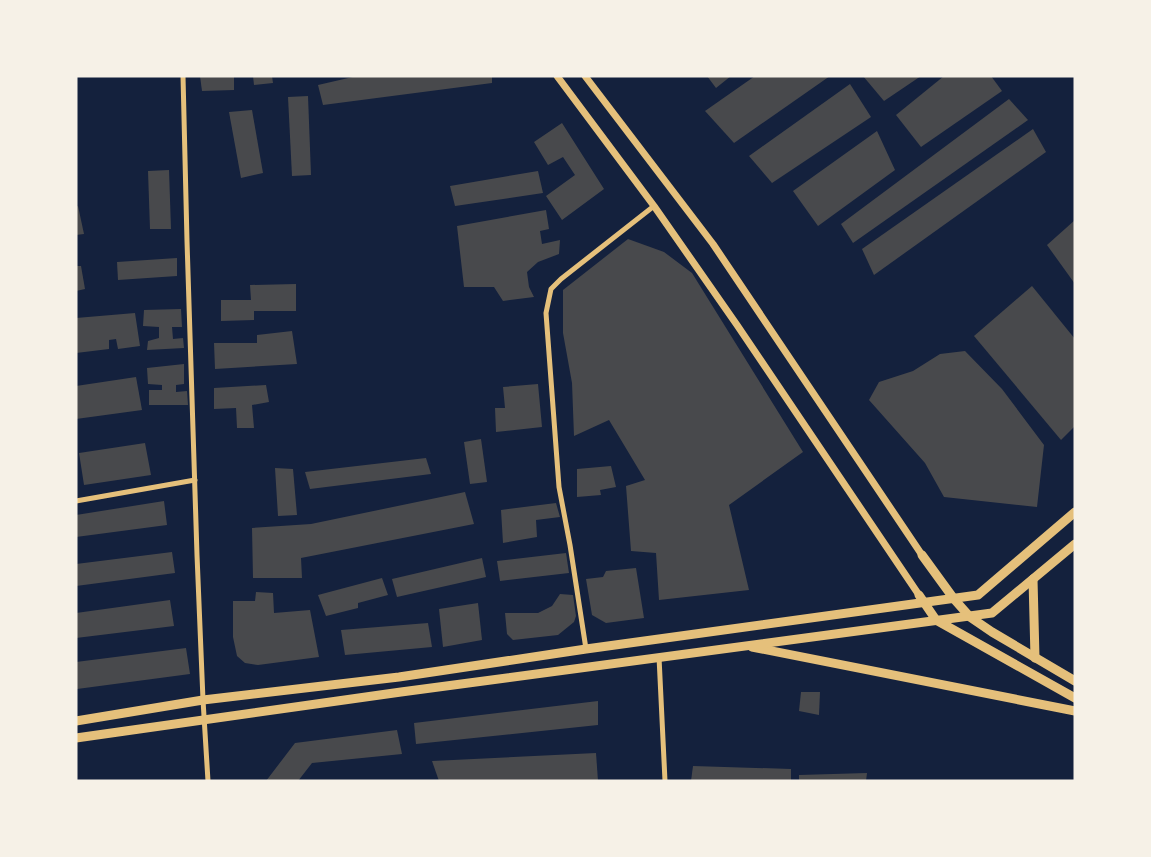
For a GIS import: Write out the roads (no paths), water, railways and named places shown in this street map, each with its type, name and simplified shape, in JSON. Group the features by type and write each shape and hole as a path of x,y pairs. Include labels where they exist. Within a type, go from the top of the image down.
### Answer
{"main road":[{"path":"76,721 203,700 399,677 586,649 924,604 978,595 1075,512"},
{"path":"76,738 745,645 992,613 1075,544"},
{"path":"922,556 970,617 1075,681"},
{"path":"1033,579 1035,658"},
{"path":"919,595 936,620 1075,698"},
{"path":"745,645 1075,711"}],"street":[{"path":"183,76 203,700 208,781"},
{"path":"557,76 654,206 737,325 919,595"},
{"path":"585,76 713,244 922,556"},
{"path":"586,649 559,487 546,313 551,289 654,206"},
{"path":"76,501 196,480"},
{"path":"659,657 666,781"}]}
